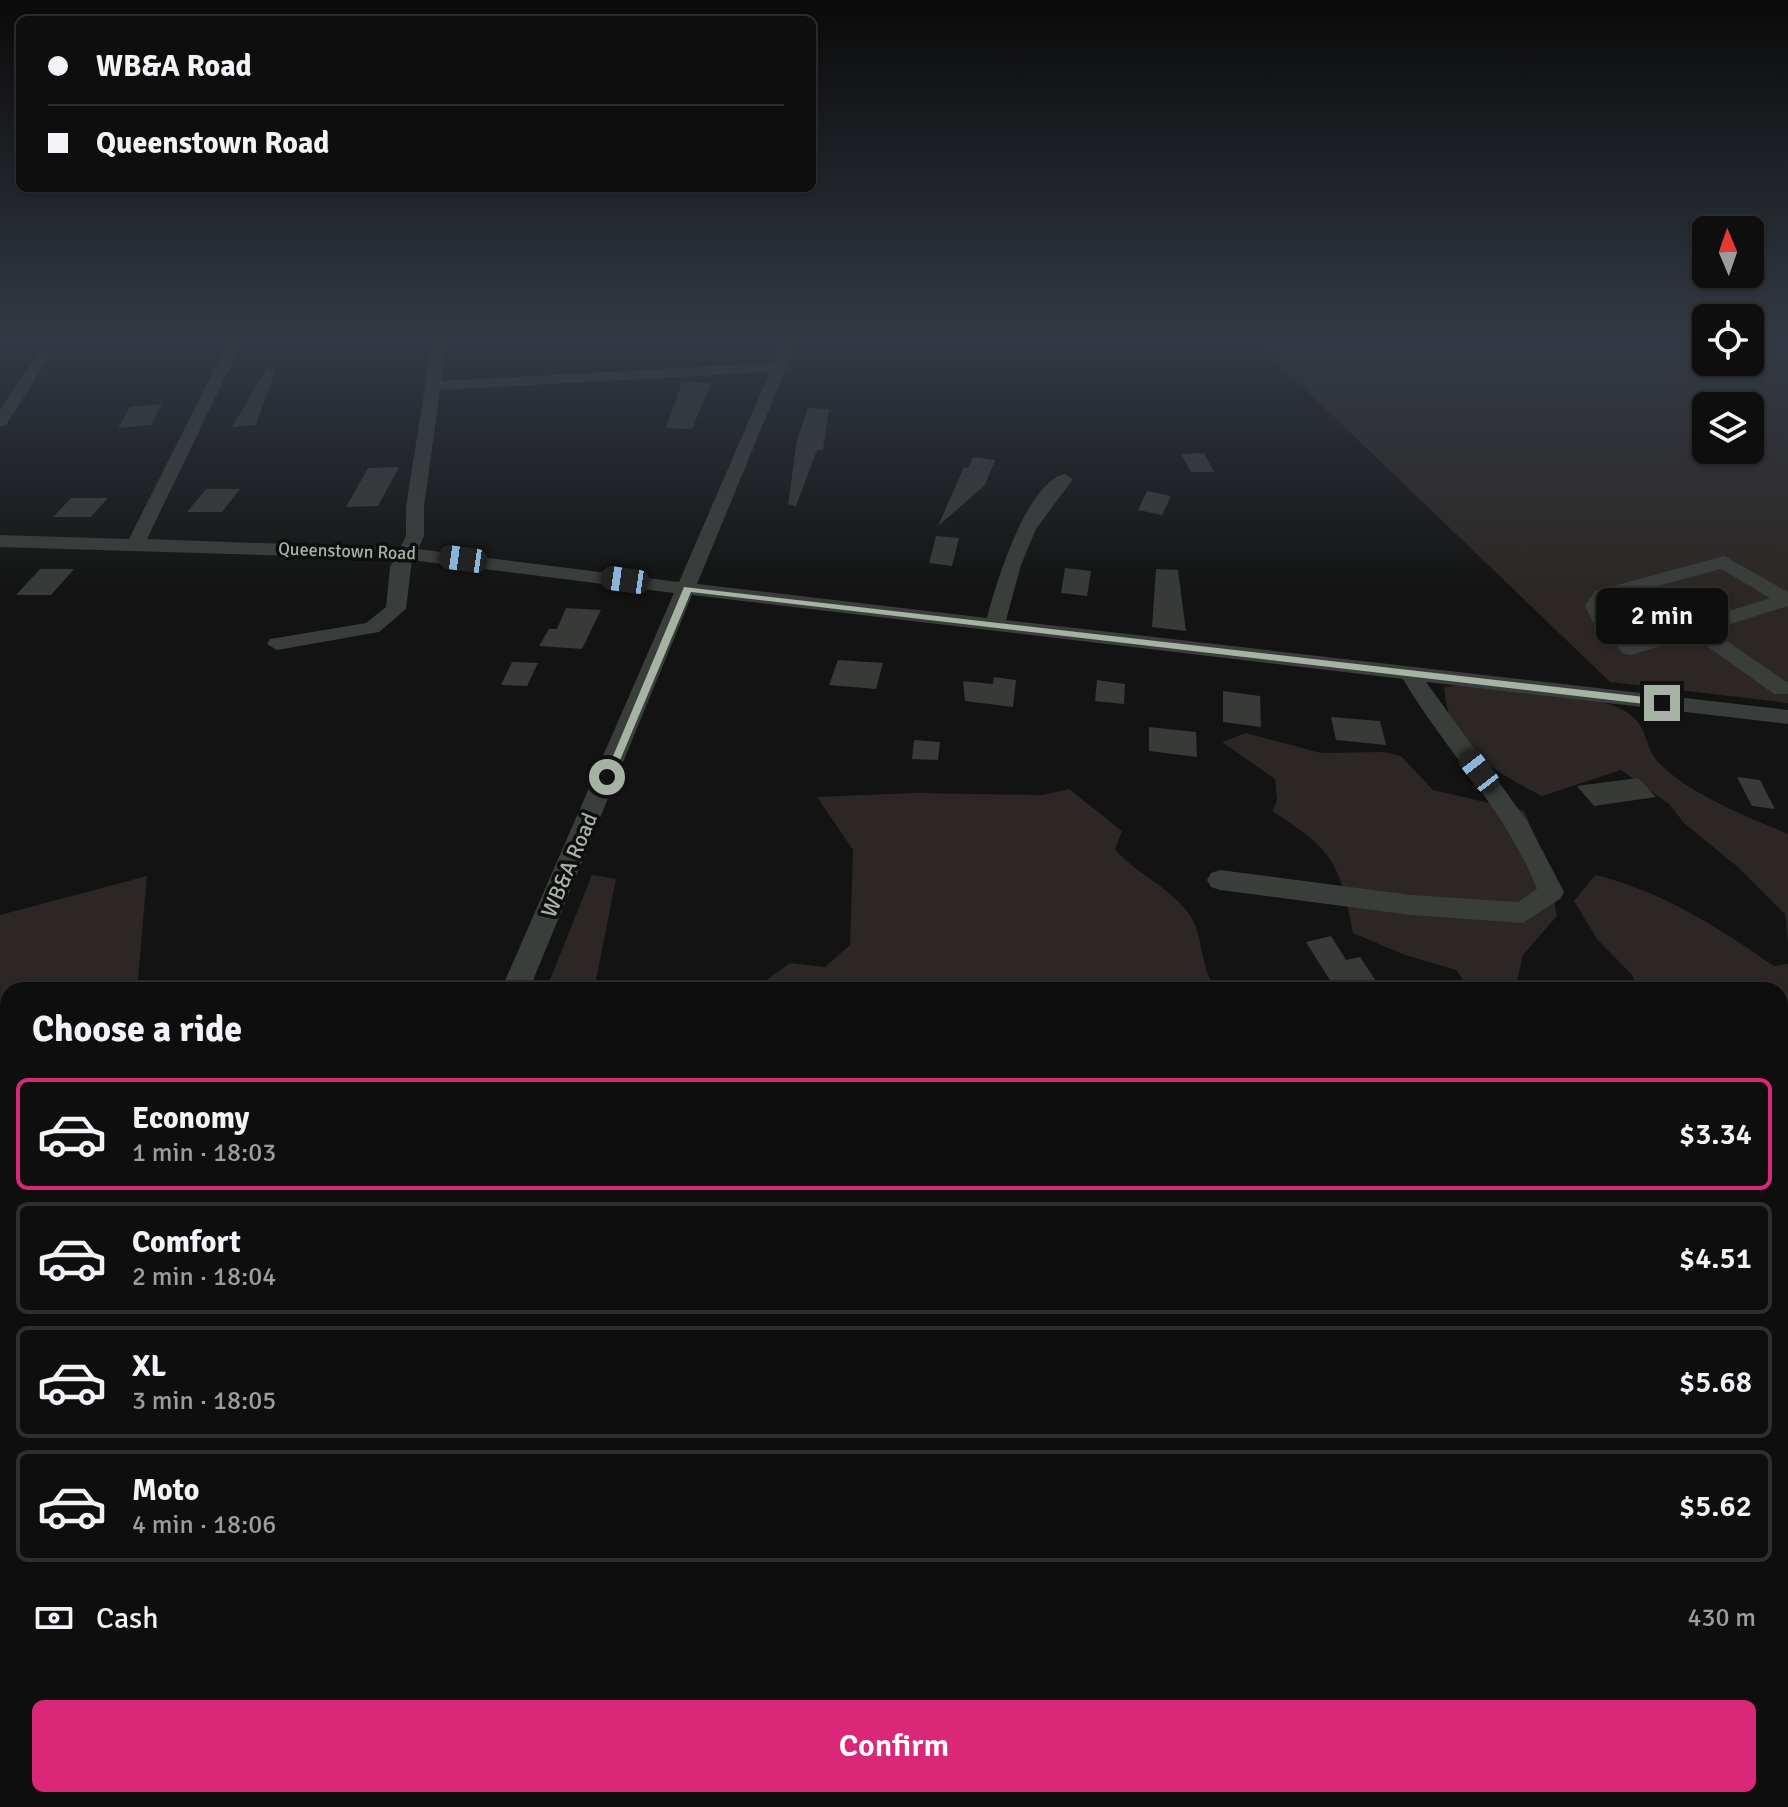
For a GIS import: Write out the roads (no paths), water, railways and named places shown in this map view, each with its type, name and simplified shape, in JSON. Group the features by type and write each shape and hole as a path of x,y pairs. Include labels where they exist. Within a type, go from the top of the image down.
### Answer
{"street":[{"path":"135,545 193,426"},
{"path":"277,644 366,629 384,622 396,609 399,567 415,536 415,507 426,426"},
{"name":"WB&A Road","path":"518,982 755,426"},
{"path":"995,625 1023,531 1037,507 1064,479"},
{"name":"Queenstown Road","path":"0,541 407,553 688,589 1788,717"},
{"path":"1724,562 1787,600 1631,649 1600,618 1595,606 1602,595 1724,562"},
{"path":"1695,628 1786,693"},
{"path":"1220,880 1411,905 1523,913 1551,892 1538,858 1512,814 1445,729 1410,673"}]}
